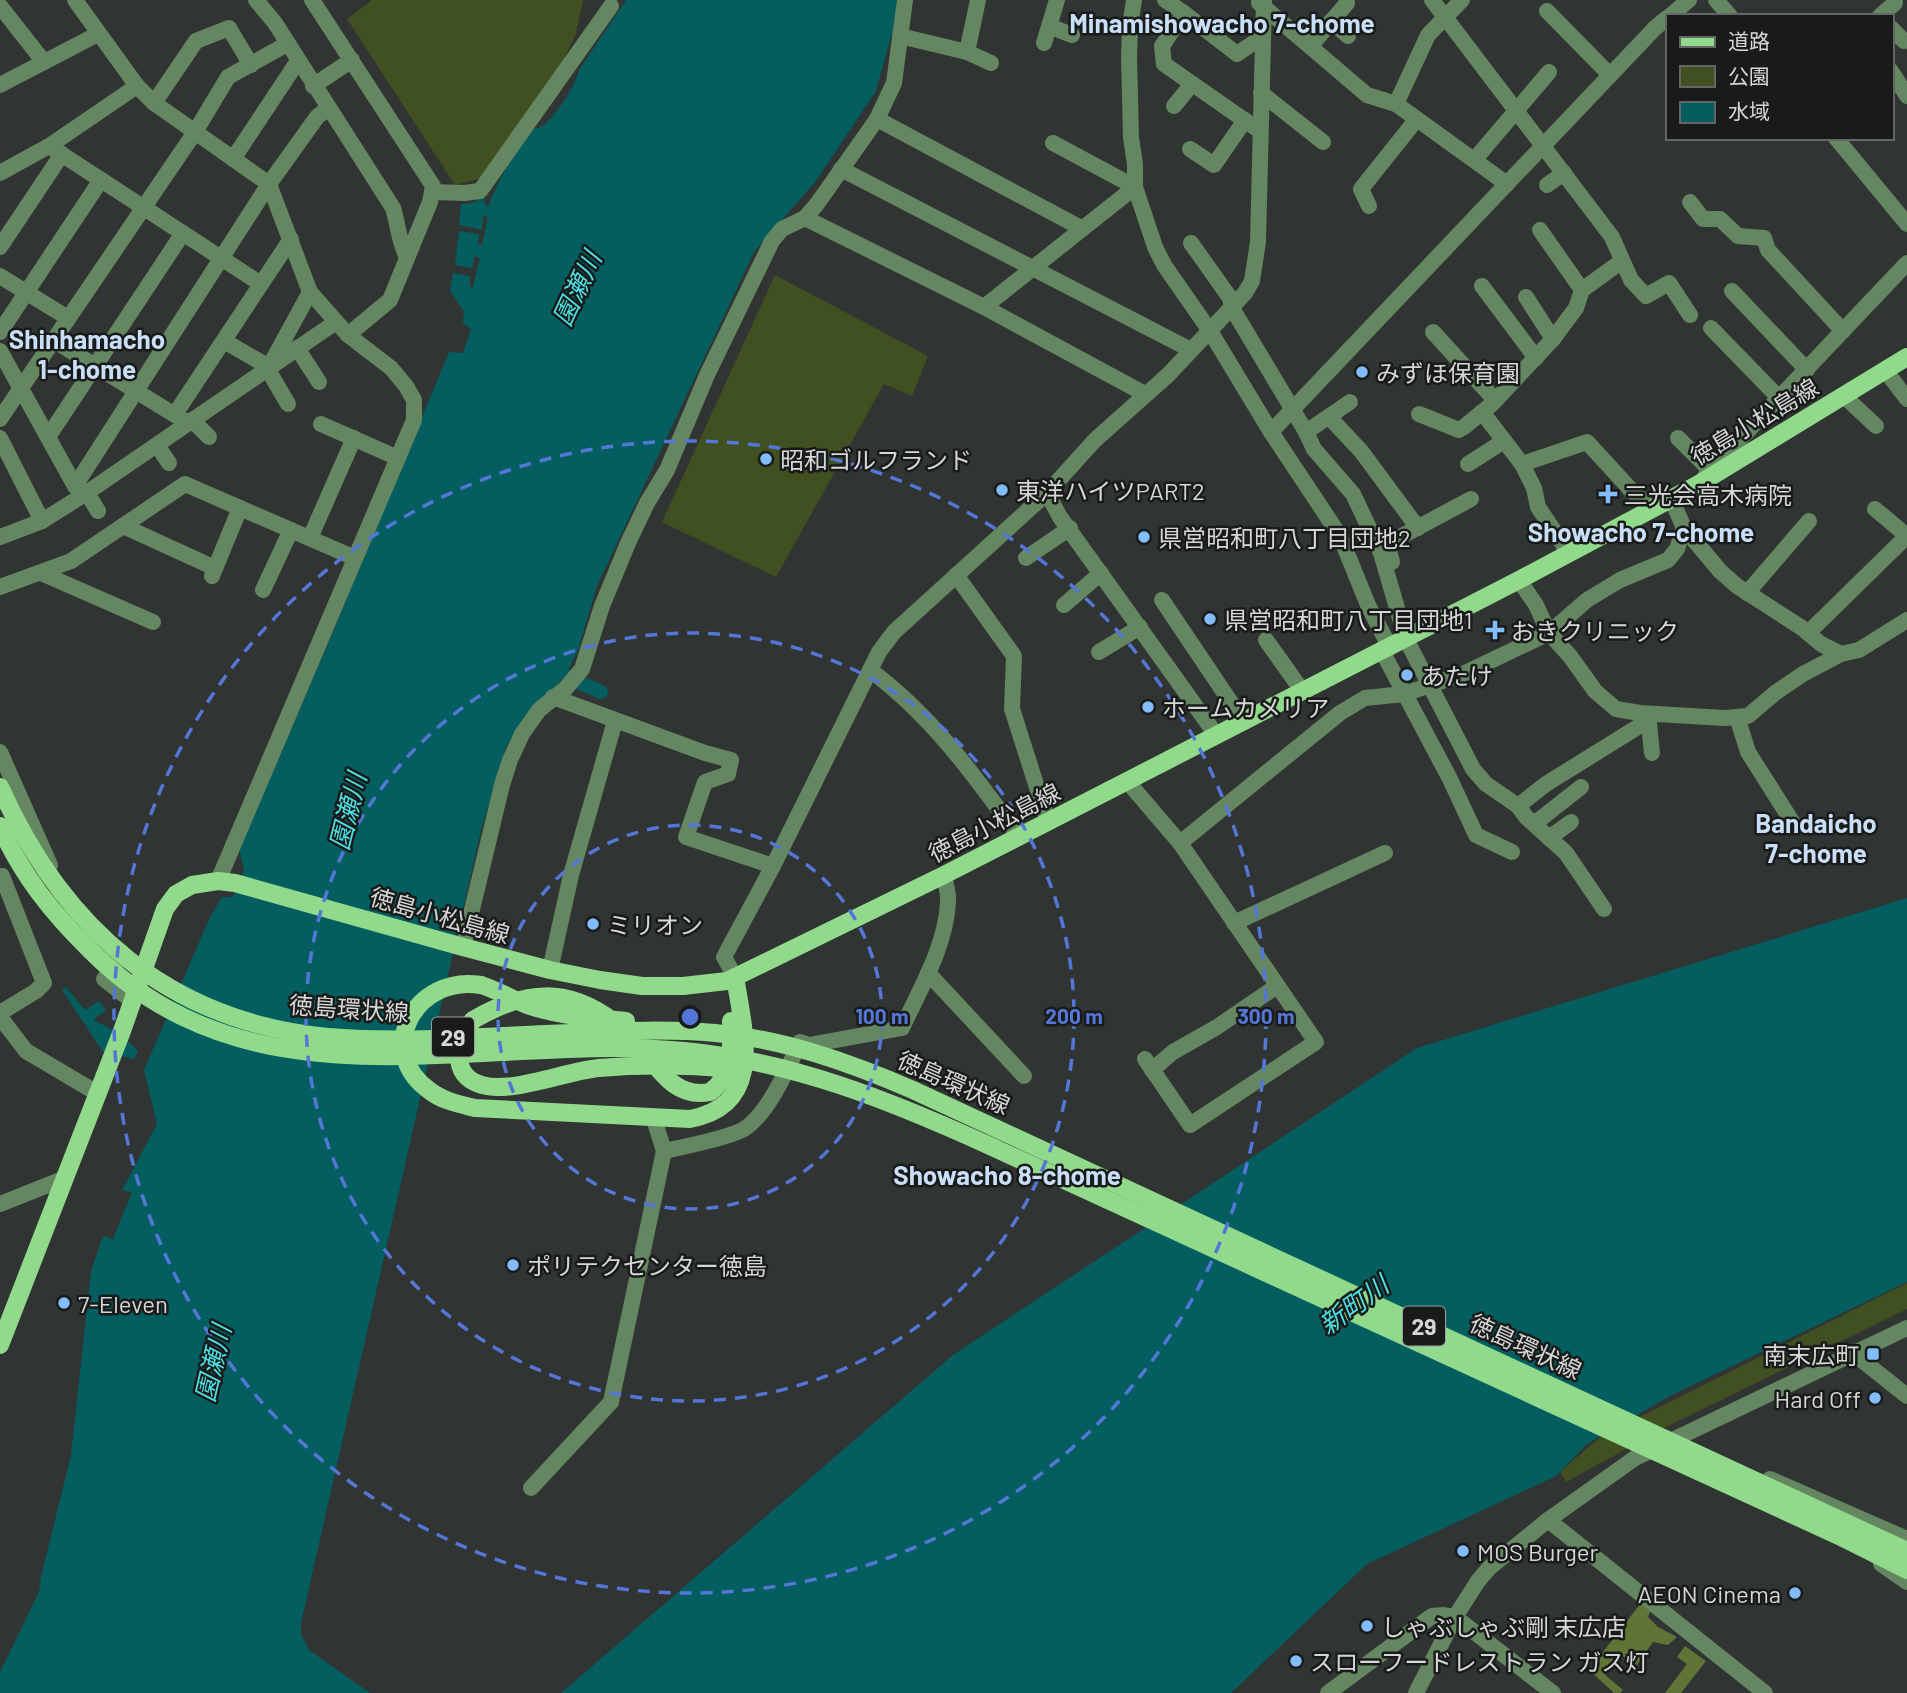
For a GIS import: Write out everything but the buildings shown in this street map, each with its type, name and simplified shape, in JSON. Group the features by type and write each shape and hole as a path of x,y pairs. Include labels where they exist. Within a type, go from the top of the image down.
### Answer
{"main road":[{"name":"徳島小松島線","path":"227,882 550,970 642,986 683,986 731,979 944,875 1413,636 1697,485 1907,358"},
{"name":"徳島環状線","path":"0,787 45,870 66,899 100,936 129,961 161,983 231,1015 304,1034 368,1038 616,1031 716,1033 820,1055 878,1074 1906,1542"},
{"name":"徳島環状線","path":"0,826 18,863 37,893 100,960 124,982 192,1022 241,1040 288,1051 332,1056 625,1048 685,1051 782,1067 855,1089 988,1145 1839,1536 1907,1570"},
{"path":"0,1345 122,1031 165,909 176,894 192,886 227,882"},
{"path":"716,1033 659,1024 576,1017 526,1004 481,985 457,984 430,993 421,1001 407,1027 403,1042 412,1073 429,1091 452,1103 475,1108 653,1119 701,1117 713,1113 729,1102 743,1077 745,1051 731,979"},
{"path":"731,979 728,1064 724,1079 710,1092 701,1094 678,1088 662,1074 631,1036 606,1015 583,1003 558,997 535,995 505,1004 473,1020 463,1033 458,1062 463,1075 485,1086 513,1086 596,1069 684,1065 764,1071 855,1089"}],"street":[{"path":"75,0 137,86 154,103 270,184 310,292 348,335 391,368 414,400 414,420 355,558 227,882"},
{"path":"256,0 393,208 402,248 407,257"},
{"path":"312,0 433,186 430,202 390,300 348,335"},
{"path":"460,946 502,785 522,734 539,710 560,693 582,669 602,606 628,542 667,470 707,375 772,241 782,229 805,218 877,119 894,83 905,0"},
{"path":"967,52 978,0"},
{"path":"1044,43 1057,0"},
{"path":"1134,0 1129,56 1135,187 1155,247 1164,265 1210,331 1271,432 1340,536 1404,694 1450,779 1476,835 1512,852"},
{"path":"1165,0 1237,54 1262,37"},
{"path":"1432,0 1612,237 1631,280 1646,296 1670,283 1690,315"},
{"path":"1396,104 1428,35 1462,0"},
{"path":"1672,14 1689,0"},
{"path":"1716,0 1728,14"},
{"path":"1262,2 1314,42 1347,3"},
{"path":"731,979 724,957 773,866 879,652 894,632 1047,493 1095,440 1168,375 1232,308 1252,281 1255,266 1260,131 1262,2"},
{"path":"1262,2 1367,95 1396,104 1507,184"},
{"path":"1882,14 1895,3"},
{"path":"0,6 44,62"},
{"path":"432,192 480,191 611,6"},
{"path":"1548,11 1610,75"},
{"path":"1184,13 1162,47 1164,64 1260,131"},
{"path":"1271,432 1666,19"},
{"path":"1331,21 1348,36"},
{"path":"1049,26 1072,35"},
{"path":"154,103 196,41 218,32 229,28 251,65"},
{"path":"1893,29 1904,41"},
{"path":"0,85 98,34"},
{"path":"900,36 967,52 990,64"},
{"path":"0,419 195,132 228,77 287,44"},
{"path":"313,86 352,60"},
{"path":"233,159 298,61"},
{"path":"1475,159 1549,72"},
{"path":"1893,74 1907,96"},
{"path":"1174,106 1192,84"},
{"path":"0,173 55,150 137,86"},
{"path":"1261,93 1323,142"},
{"path":"82,491 135,390 270,184 317,117 328,108"},
{"path":"877,119 1082,228"},
{"path":"1190,149 1214,165 1245,120"},
{"path":"1368,206 1361,189 1416,120"},
{"path":"1838,140 1907,224"},
{"path":"1053,143 1135,187"},
{"path":"55,150 261,284"},
{"path":"3,237 55,150"},
{"path":"841,169 1191,350"},
{"path":"1547,186 1564,173"},
{"path":"0,332 101,180"},
{"path":"984,307 1135,187"},
{"path":"1690,202 1703,219 1720,219 1738,236 1764,237 1768,250 1843,331"},
{"path":"805,218 984,307 1145,394"},
{"path":"1540,230 1582,290"},
{"path":"48,437 183,233"},
{"path":"185,420 224,341 291,239"},
{"path":"1191,243 1230,298 1232,308 1314,449 1353,494 1381,553 1413,636"},
{"path":"1419,414 1459,430 1495,400 1553,339 1577,308 1582,290 1622,261"},
{"path":"1697,485 1907,263"},
{"path":"0,276 68,318"},
{"path":"1482,286 1536,358"},
{"path":"1732,291 1807,370"},
{"path":"268,368 310,292"},
{"path":"1526,297 1553,339"},
{"path":"0,537 42,521 82,491 157,444 185,420 336,322"},
{"path":"1711,328 1780,399"},
{"path":"1433,332 1495,400"},
{"path":"53,340 209,437"},
{"path":"224,341 268,368 288,404"},
{"path":"297,348 319,382"},
{"path":"0,351 48,437 98,511"},
{"path":"1885,370 1907,399"},
{"path":"1844,396 1876,426"},
{"path":"1306,432 1350,402"},
{"path":"1482,412 1522,464 1534,488 1538,507 1569,553"},
{"path":"1329,417 1361,451 1418,527"},
{"path":"321,424 398,458"},
{"path":"0,438 42,521"},
{"path":"310,538 354,438"},
{"path":"1678,438 1711,471"},
{"path":"1468,464 1504,440"},
{"path":"1522,464 1587,442 1652,509"},
{"path":"157,444 169,463"},
{"path":"0,587 71,561 185,484 355,558"},
{"path":"1047,493 1217,736"},
{"path":"1671,498 1684,527 1720,571 1821,644 1841,653"},
{"path":"1471,499 1388,544 1402,603 1429,686 1473,769 1486,784 1518,806 1566,853 1604,909"},
{"path":"123,526 213,572 240,508"},
{"path":"1808,633 1907,536 1875,509"},
{"path":"1747,593 1809,521"},
{"path":"1180,843 1340,713 1365,698 1404,694 1429,686 1499,658 1549,633 1579,605 1620,580 1668,560 1676,549 1684,527"},
{"path":"1026,558 1070,528"},
{"path":"263,590 291,530"},
{"path":"41,573 153,622"},
{"path":"1064,605 1101,573"},
{"path":"956,575 1014,656 1012,709 1048,822"},
{"path":"1519,580 1536,605 1549,633 1570,656 1595,691 1616,709 1648,717 1748,716 1774,693 1803,674 1841,653 1859,650 1907,620"},
{"path":"1162,600 1244,722"},
{"path":"1099,652 1140,627"},
{"path":"1266,640 1303,692"},
{"path":"870,670 923,715 962,760 1019,837"},
{"path":"560,693 615,720 731,760 728,774 705,782 686,837 773,866"},
{"path":"1648,717 1652,753"},
{"path":"1518,806 1546,784 1648,717"},
{"path":"1737,717 1748,752 1793,823"},
{"path":"550,970 571,875 615,720"},
{"path":"1,756 58,883 103,930 116,963 104,979 132,1002"},
{"path":"1450,779 1473,769"},
{"path":"1127,781 1180,843 1315,1042 1190,1125 1149,1064 1217,1027 1277,986"},
{"path":"1534,824 1581,787"},
{"path":"1549,838 1571,822"},
{"path":"1234,923 1385,853"},
{"path":"1,874 44,983 0,1015 26,1051 97,1093"},
{"path":"664,1151 744,1128 765,1107 779,1086 800,1042 809,1045 902,1028 928,973 942,932 949,900 944,875"},
{"path":"928,973 1024,1076"},
{"path":"531,1488 611,1402 664,1151 653,1119"},
{"path":"0,1204 63,1179"},
{"path":"1416,1693 1455,1617 1482,1575 1548,1520 1635,1458 1907,1328"},
{"path":"1853,1353 1907,1396"},
{"path":"1666,1443 1829,1503 1906,1542 1882,1564"},
{"path":"1685,1451 1758,1501 1882,1564 1907,1582"},
{"path":"1818,1531 1829,1503"},
{"path":"1548,1520 1765,1693"},
{"path":"1329,1693 1432,1616 1444,1615 1455,1617 1552,1693"}],"green space":[{"path":"372,0 583,0 576,34 549,89 482,178 455,185 347,19"},
{"name":"昭和ゴルフランド","path":"775,275 928,356 912,396 884,384 776,577 662,522"},
{"path":"1907,1283 1907,1309 1668,1426 1566,1482 1560,1472 1600,1437"},
{"path":"1641,1603 1651,1610 1648,1617 1658,1627 1677,1637 1668,1645 1653,1642 1637,1665 1621,1655 1605,1675 1623,1690 1614,1693 1589,1670"},
{"path":"1685,1646 1706,1661 1681,1693 1665,1693 1687,1664 1677,1657"}],"water":[{"name":"園瀬川","path":"626,0 897,0 894,26 876,91 816,181 754,252 597,586 578,650 570,667 557,685 529,711 506,747 481,830 301,1623 301,1634 309,1650 370,1693 0,1693 0,1672 39,1592 71,1455 91,1271 103,1236 113,1239 132,1192 122,1190 157,1124 144,1070 210,917 222,897 233,897 244,870 239,849 333,632 449,352 463,353 471,329 463,323 464,312 450,290 453,273 470,276 470,287 473,287 480,258 475,256 472,268 455,265 459,231 479,234 478,244 482,245 488,217 483,216 482,230 459,225 461,204 473,203 484,195 485,205 489,206 520,145 531,131 545,124 560,106 574,84 579,70"},
{"name":"新町川","path":"1907,898 1907,1282 1670,1396 1587,1444 1556,1476 1367,1564 1231,1693 561,1693 953,1355 1417,1048"},
{"path":"66,987 85,1010 99,1001 106,1010 93,1020 112,1029 133,1046 138,1051 134,1059 103,1052 62,990"}],"waterway":[{"path":"565,676 601,692"}],"place":[{"name":"みずほ保育園","path":"1362,372"},
{"name":"昭和ゴルフランド","path":"766,459"},
{"name":"東洋ハイツPART2","path":"1002,490"},
{"name":"三光会高木病院","path":"1608,494"},
{"name":"県営昭和町八丁目団地2","path":"1144,537"},
{"name":"県営昭和町八丁目団地1","path":"1210,619"},
{"name":"おきクリニック","path":"1495,630"},
{"name":"あたけ","path":"1407,675"},
{"name":"ホームカメリア","path":"1148,707"},
{"name":"ミリオン","path":"593,924"},
{"name":"ポリテクセンター徳島","path":"513,1265"},
{"name":"7-Eleven","path":"64,1303"},
{"name":"南末広町","path":"1873,1354"},
{"name":"Hard Off","path":"1875,1398"},
{"name":"MOS Burger","path":"1463,1551"},
{"name":"AEON Cinema","path":"1795,1593"},
{"name":"しゃぶしゃぶ剛 末広店","path":"1367,1626"},
{"name":"スローフードレストラン ガス灯","path":"1296,1661"}],"district":[{"name":"Minamishowacho 7-chome","path":"1222,22"},
{"name":"Shinhamacho 1-chome","path":"87,353"},
{"name":"Showacho 7-chome","path":"1641,531"},
{"name":"Bandaicho 7-chome","path":"1816,837"},
{"name":"Showacho 8-chome","path":"1007,1174"}]}
